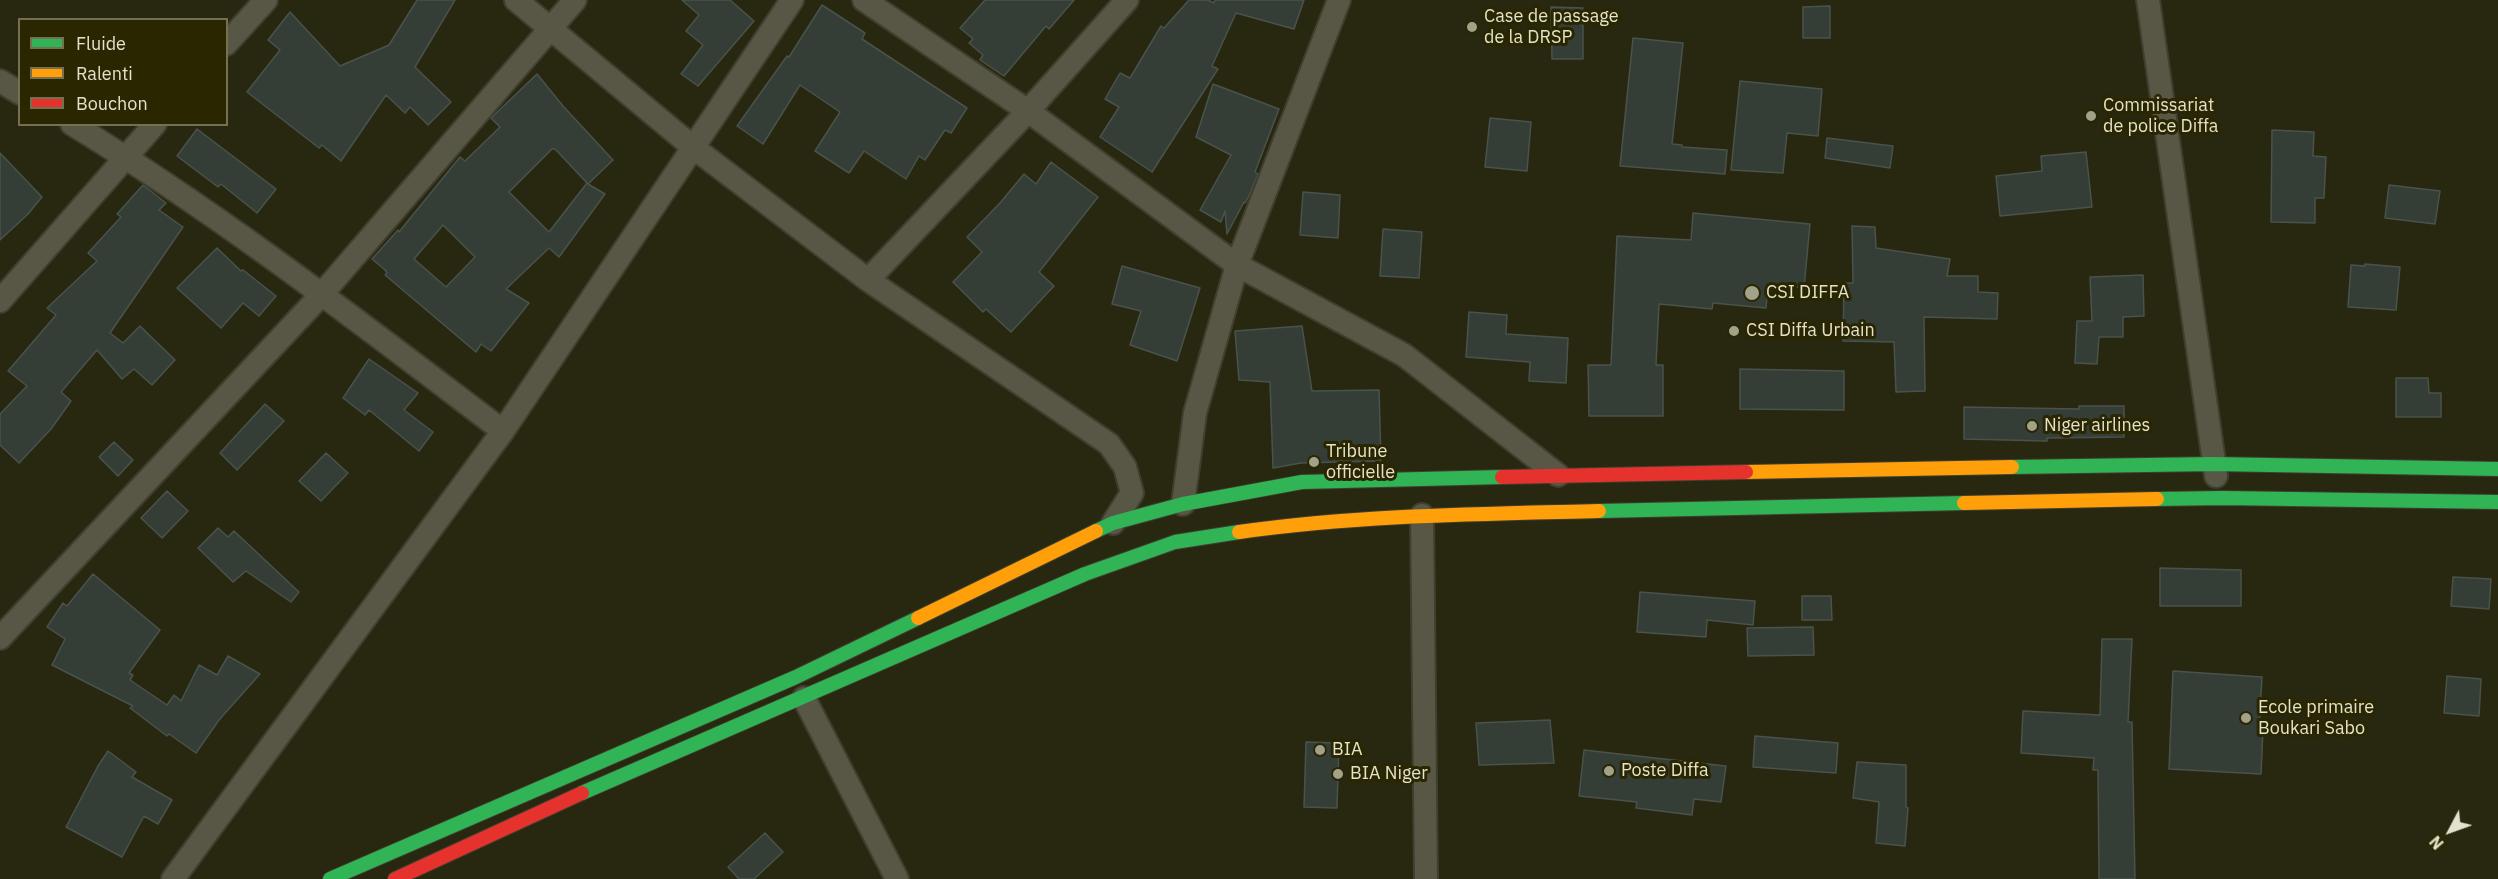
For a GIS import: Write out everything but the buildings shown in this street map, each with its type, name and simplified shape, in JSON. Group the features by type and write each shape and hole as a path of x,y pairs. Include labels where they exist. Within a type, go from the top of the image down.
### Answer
{"highway":[{"path":"330,879 796,676 1113,523 1183,504 1302,482 1558,475 2213,464 2498,469"},
{"path":"395,879 534,814 1085,574 1175,542 1309,522 1422,515 2222,498 2498,502"}],"street":[{"path":"228,42 266,0"},
{"path":"516,0 549,30 694,148 868,280 1109,444 1125,467 1132,493 1113,523"},
{"path":"0,638 322,294 574,0"},
{"path":"173,879 503,431 792,0"},
{"path":"864,0 1028,111 1237,266 1404,355 1558,475"},
{"path":"868,280 1028,111 1127,0"},
{"path":"1183,504 1195,413 1237,266 1339,0"},
{"path":"2148,0 2213,464 2222,498"},
{"path":"0,81 18,92"},
{"path":"75,126 126,157 322,294 503,431"},
{"path":"0,301 153,126"},
{"path":"1422,515 1426,879"},
{"path":"804,698 897,879"}],"traffic: fast":[{"path":"2012,467 2213,464 2498,469"},
{"path":"1096,531 1113,523 1183,504 1302,482 1502,477"},
{"path":"2157,499 2498,502"},
{"path":"1599,511 1964,503"},
{"path":"582,793 1085,574 1175,542 1239,532"},
{"path":"330,879 796,677 918,618"}],"traffic: slow":[{"path":"1746,472 2012,467"},
{"path":"1964,503 2157,499"},
{"path":"1239,532 1373,519 1463,514 1599,511"},
{"path":"918,618 1096,531"}],"traffic: jam":[{"path":"1502,477 1746,472"},
{"path":"395,879 582,793"}],"place":[{"name":"Case de passage de la DRSP","path":"1472,27"},
{"name":"Commissariat de police Diffa","path":"2091,116"},
{"name":"CSI DIFFA","path":"1752,293"},
{"name":"CSI Diffa Urbain","path":"1734,331"},
{"name":"Niger airlines","path":"2032,426"},
{"name":"Tribune officielle","path":"1314,462"},
{"name":"Ecole primaire Boukari Sabo","path":"2246,718"},
{"name":"BIA","path":"1320,750"},
{"name":"Poste Diffa","path":"1609,771"},
{"name":"BIA Niger","path":"1338,774"}]}
